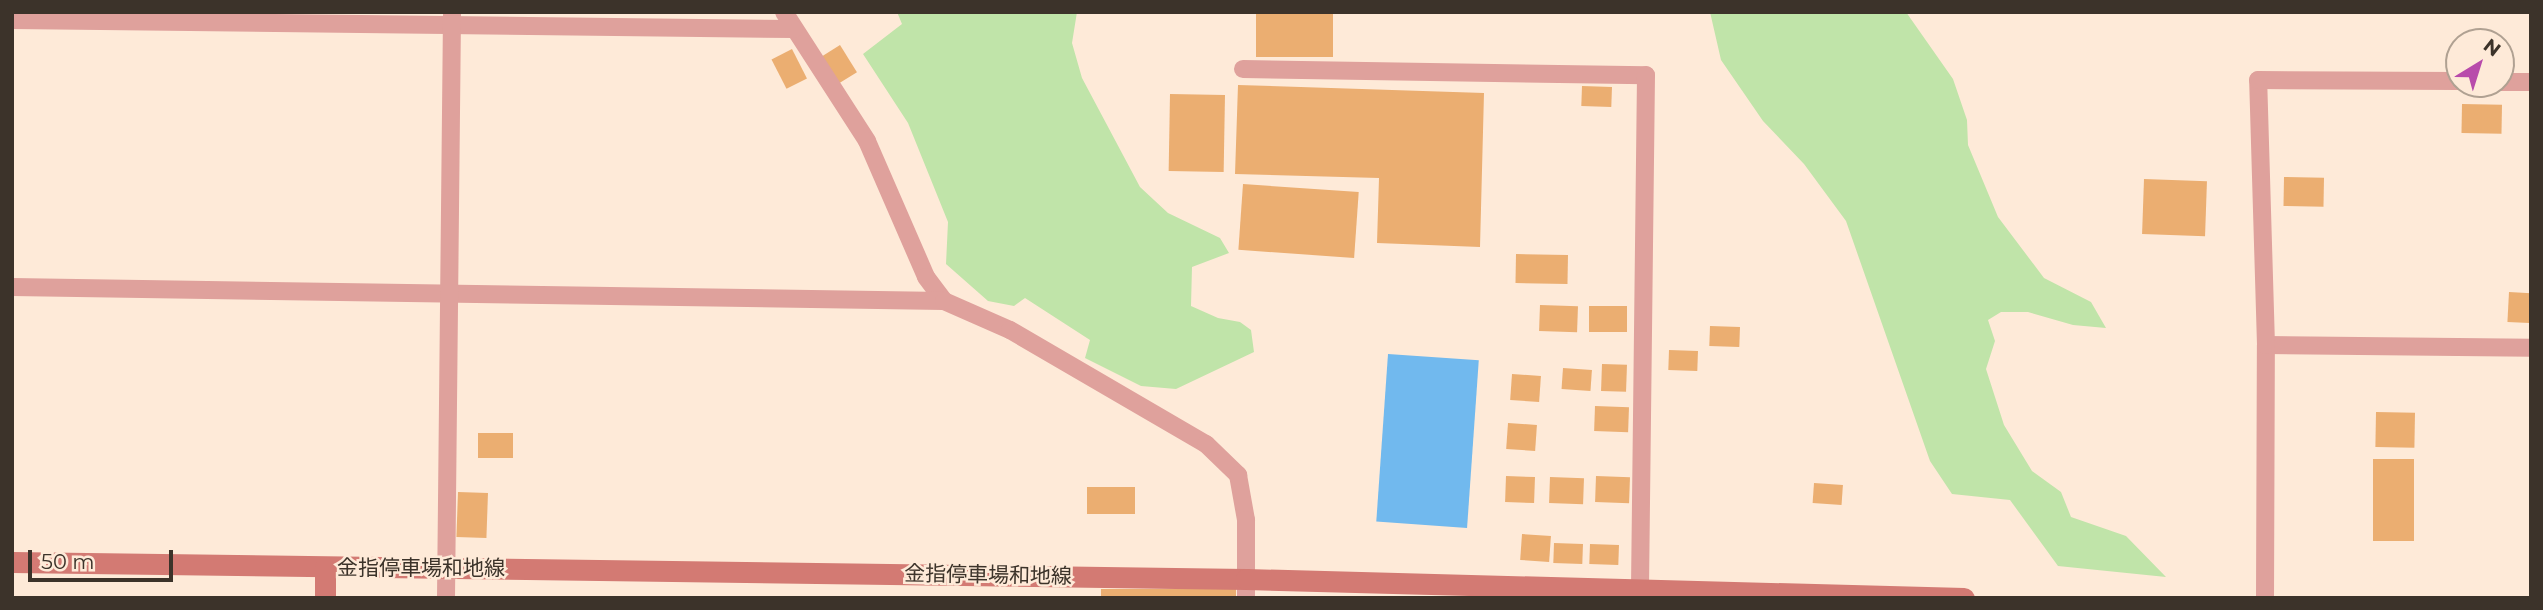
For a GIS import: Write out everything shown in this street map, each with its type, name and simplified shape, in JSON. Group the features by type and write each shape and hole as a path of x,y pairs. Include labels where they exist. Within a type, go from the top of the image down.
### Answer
{"main road":[{"name":"金指停車場和地線","path":"12,562 446,567 1246,588 1640,590 1786,596 1964,598"},
{"path":"325,567 325,598"}],"street":[{"path":"784,12 867,141 926,277 944,301"},
{"path":"12,20 452,18 794,29"},
{"path":"446,598 446,292 452,18"},
{"path":"1242,69 1646,75 1640,590"},
{"path":"2265,598 2266,345 2258,80 2445,81"},
{"path":"12,287 944,301 1010,330 1206,444 1238,475 1246,520 1246,588"},
{"path":"2266,345 2531,348"}],"green space":[{"path":"897,12 1077,12 1072,43 1082,78 1140,187 1168,213 1220,238 1229,253 1192,267 1191,306 1218,318 1240,322 1251,330 1254,352 1176,389 1141,386 1085,358 1090,340 1025,298 1014,306 988,301 946,264 948,222 908,123 863,54 902,24"},
{"path":"1710,12 1906,12 1953,79 1967,120 1968,145 1998,217 2044,278 2091,302 2106,328 2073,325 2028,312 2001,312 1988,320 1995,341 1986,369 2004,425 2032,471 2061,492 2071,517 2126,536 2166,577 2058,566 2010,500 1952,494 1930,461 1846,221 1804,164 1763,121 1721,60"}],"water":[{"path":"1388,354 1479,360 1467,528 1376,522"}],"building":[{"path":"1256,12 1333,12 1333,57 1256,57"},
{"path":"840,45 857,72 838,84 821,57"},
{"path":"792,49 807,78 786,89 772,59"},
{"path":"1238,85 1484,93 1480,247 1377,243 1379,178 1235,174"},
{"path":"1582,86 1612,87 1611,107 1581,106"},
{"path":"1170,94 1225,95 1224,172 1169,171"},
{"path":"2462,104 2502,105 2501,134 2461,133"},
{"path":"2284,177 2324,178 2323,207 2283,206"},
{"path":"2144,179 2207,181 2205,236 2142,234"},
{"path":"1243,184 1359,192 1354,258 1238,250"},
{"path":"1516,254 1568,255 1567,284 1515,283"},
{"path":"2509,292 2531,293 2529,323 2507,322"},
{"path":"1540,305 1578,306 1577,332 1539,331"},
{"path":"1589,306 1627,306 1627,332 1589,332"},
{"path":"1710,326 1740,327 1739,347 1709,346"},
{"path":"1669,350 1698,351 1697,371 1668,370"},
{"path":"1602,364 1627,365 1626,392 1601,391"},
{"path":"1563,368 1592,370 1590,391 1562,389"},
{"path":"1512,374 1541,376 1539,402 1510,400"},
{"path":"1595,406 1629,407 1628,432 1594,431"},
{"path":"2376,412 2415,413 2414,448 2375,447"},
{"path":"1508,423 1537,425 1535,451 1506,449"},
{"path":"478,433 513,433 513,458 478,458"},
{"path":"2373,459 2414,459 2414,541 2373,541"},
{"path":"1506,476 1535,477 1534,503 1505,502"},
{"path":"1596,476 1630,477 1629,503 1595,502"},
{"path":"1550,477 1584,478 1583,504 1549,503"},
{"path":"1814,483 1843,485 1842,505 1813,503"},
{"path":"1087,487 1135,487 1135,514 1087,514"},
{"path":"458,492 488,493 486,538 456,537"},
{"path":"1522,534 1551,536 1549,562 1520,560"},
{"path":"1554,543 1583,544 1582,564 1553,563"},
{"path":"1590,544 1619,545 1618,565 1589,564"},
{"path":"1101,589 1236,589 1236,598 1101,598"}]}
